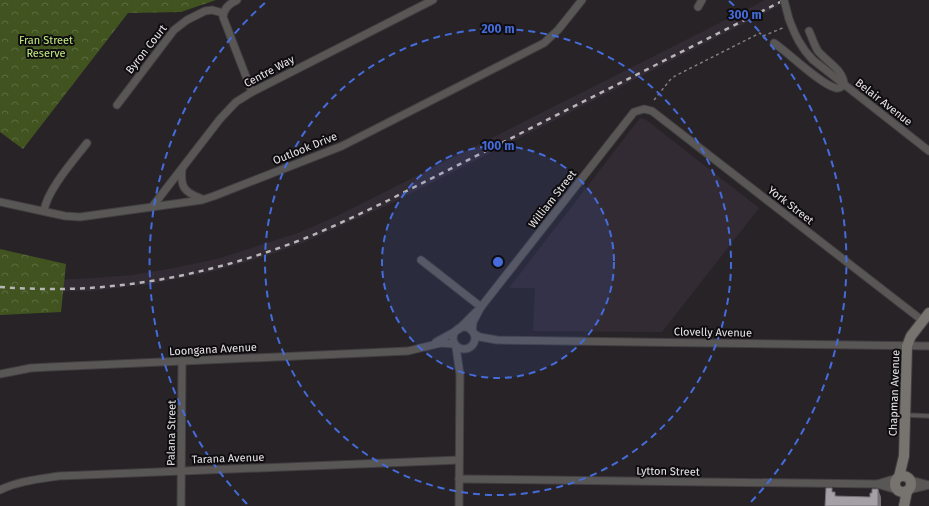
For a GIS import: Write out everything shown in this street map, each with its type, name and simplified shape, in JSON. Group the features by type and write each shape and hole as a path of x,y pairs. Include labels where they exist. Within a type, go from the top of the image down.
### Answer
{"street":[{"path":"237,0 230,4 223,13 225,25 252,92"},
{"name":"Centre Way","path":"152,207 220,119 236,102 252,92 433,0"},
{"name":"Outlook Drive","path":"0,202 65,216 80,217 202,200 342,146 544,43 558,30 582,0"},
{"name":"Belair Avenue","path":"784,0 788,23 807,54 844,85 929,151"},
{"name":"Byron Court","path":"116,105 174,30 187,20 205,11 212,10 223,13"},
{"name":"Belair Avenue","path":"808,31 817,49 843,77 844,85"},
{"name":"Belair Avenue","path":"774,43 831,86 837,88 844,85"},
{"name":"William Street","path":"473,333 473,322 481,307 634,112 644,109"},
{"name":"York Street","path":"644,109 652,111 926,317"},
{"path":"44,211 50,193 87,143"},
{"path":"182,168 182,185 189,193 202,200"},
{"path":"421,260 481,307"},
{"name":"William Street","path":"457,330 481,307"},
{"name":"Chapman Avenue","path":"904,478 907,346 912,336 926,317"},
{"path":"459,506 460,375 463,357 474,338 473,333 466,328 457,330 453,337 460,375"},
{"name":"Loongana Avenue","path":"426,346 441,340 457,330"},
{"name":"Clovelly Avenue","path":"473,333 480,337 497,340 929,346"},
{"name":"Clovelly Avenue","path":"470,347 497,340"},
{"name":"Loongana Avenue","path":"0,374 31,368 408,351 441,343 455,345"},
{"path":"455,345 463,349 470,347"},
{"name":"Palana Street","path":"181,506 182,361"},
{"name":"Tarana Avenue","path":"0,490 9,485 59,476 459,460"},
{"path":"904,478 911,485 903,491 895,486 904,478"},
{"name":"Lytton Street","path":"459,479 877,484 904,478 929,485"},
{"name":"Lytton Street","path":"877,484 903,491 929,485"},
{"path":"903,491 903,506"}],"lane":[{"path":"905,415 929,416"}],"path":[{"path":"763,36 788,23"},
{"path":"654,100 675,76 760,33 765,39"}],"shaded area":[{"path":"765,0 777,0 779,6 388,205 305,242 264,257 211,272 152,284 91,291 33,292 0,278 56,280 132,275 220,258 298,233 337,216"},
{"path":"640,118 645,119 759,208 662,332 533,331 535,288 509,288"}],"green space":[{"name":"Fran Street Reserve","path":"0,0 216,0 181,12 128,13 23,149 0,132"},
{"path":"0,249 66,264 61,312 0,315"}],"building":[{"path":"826,488 832,488 832,492 835,492 835,496 870,497 872,489 878,489 878,506 825,506"}],"railway":[{"path":"0,287 66,289 140,283 190,274 265,253 290,244 327,229 387,201 784,0"}]}
